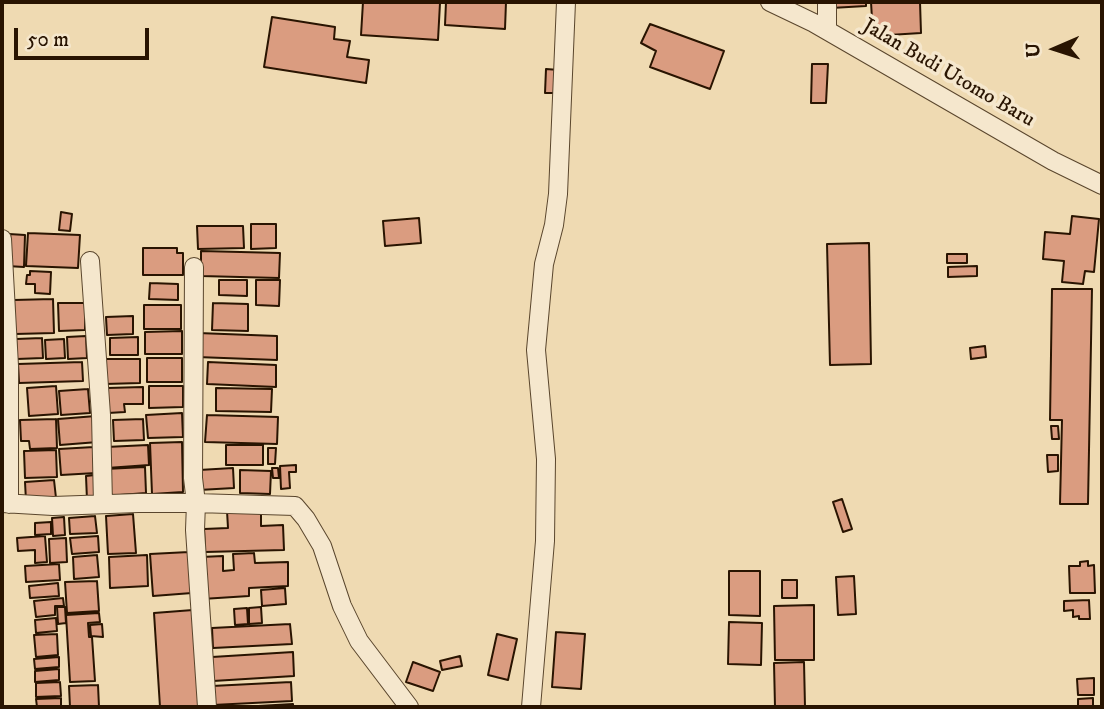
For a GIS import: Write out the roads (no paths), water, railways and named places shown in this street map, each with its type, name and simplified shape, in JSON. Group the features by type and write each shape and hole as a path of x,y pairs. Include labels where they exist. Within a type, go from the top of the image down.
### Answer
{"street":[{"path":"531,707 538,652 546,459 536,351 544,264 554,225 558,194 566,2"},
{"name":"Jalan Budi Utomo Baru","path":"770,2 827,30 1053,161 1102,185"},
{"path":"827,2 827,30"},
{"path":"2,239 9,366 6,503 53,506 196,503 295,506 322,546 342,606 359,641 409,707"},
{"path":"90,261 103,504"},
{"path":"194,267 193,478 207,707"}]}
